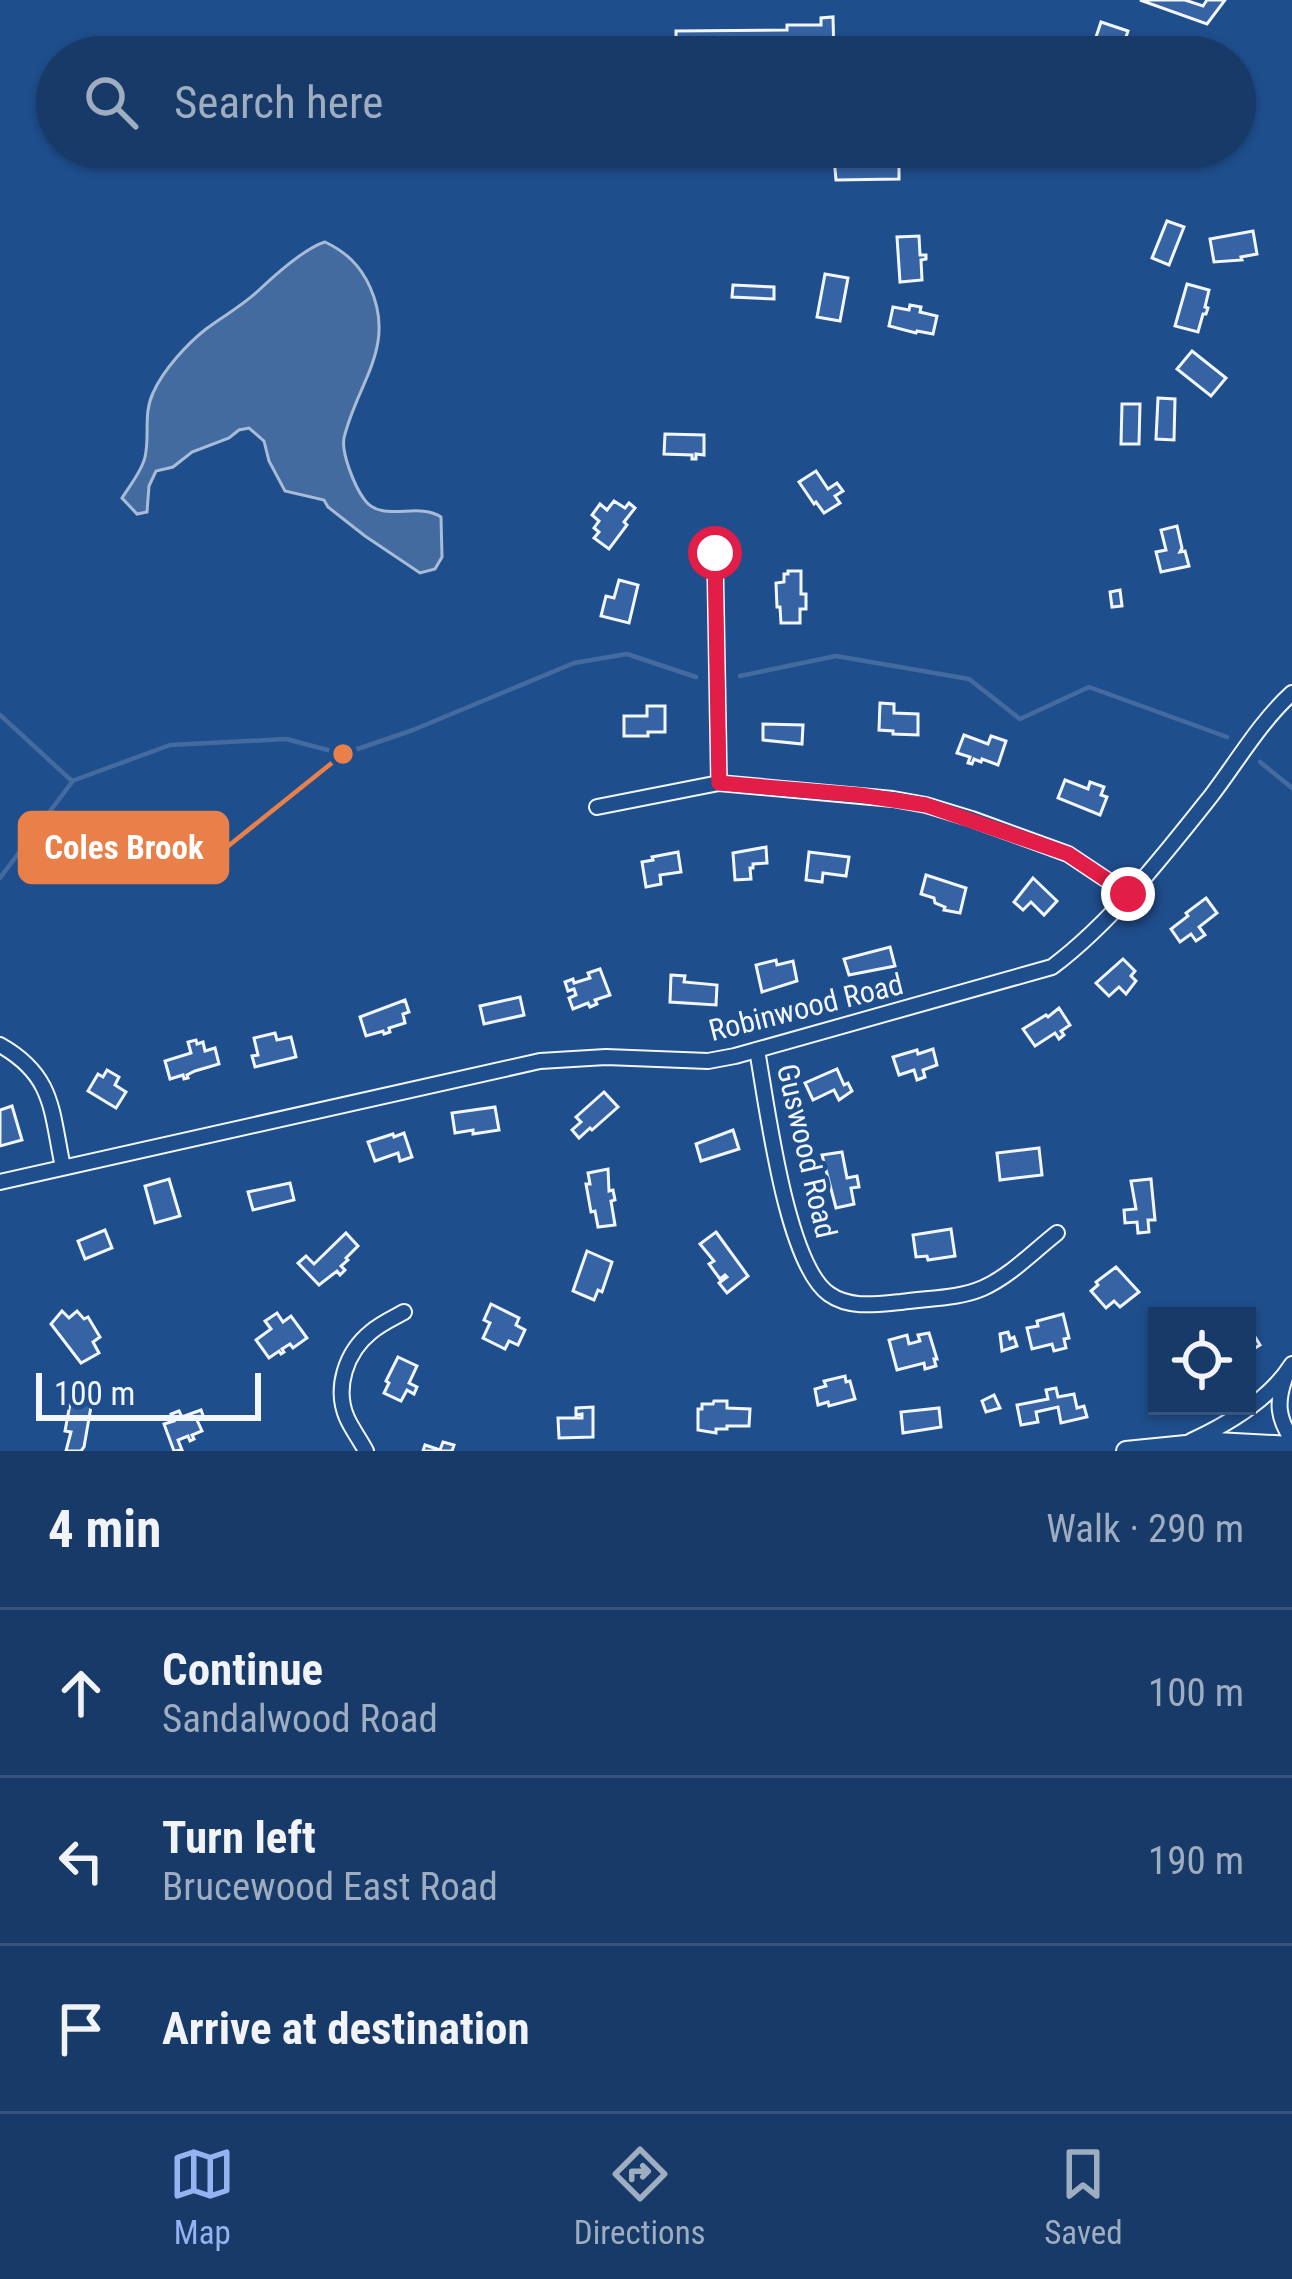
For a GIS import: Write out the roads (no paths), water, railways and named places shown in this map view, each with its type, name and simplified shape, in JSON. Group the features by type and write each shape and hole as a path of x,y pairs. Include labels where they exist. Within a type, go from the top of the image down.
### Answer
{"street":[{"path":"715,553 719,783"},
{"name":"Robinwood Road","path":"0,1182 540,1061 606,1057 708,1061 1052,967 1081,945 1128,894 1292,693"},
{"path":"597,807 719,783 926,805 1068,854 1128,894"},
{"path":"0,1046 40,1078 63,1167"},
{"name":"Guswood Road","path":"757,1050 791,1227 806,1265 829,1294 850,1304 965,1294 984,1288 1057,1233"},
{"path":"366,1451 341,1400 348,1361 372,1330 404,1312"},
{"path":"1126,1451 1187,1444 1292,1443 1278,1404 1289,1368"},
{"path":"1187,1444 1231,1421 1289,1368"}],"water":[{"path":"325,242 357,266 377,308 377,347 344,438 350,470 371,506 441,517 442,557 435,569 420,573 365,536 324,500 285,491 264,441 249,428 156,471 149,486 147,512 137,514 122,498 143,462 150,401 169,367 206,329"}],"waterway":[{"path":"0,715 72,781 170,745 286,739 343,754 574,663 627,654 696,677"},
{"path":"740,676 836,656 969,679 1020,719 1089,687 1227,737"},
{"path":"1260,762 1292,788"},
{"path":"0,878 72,782"}],"place":[{"name":"Coles Brook","path":"343,754"}]}
